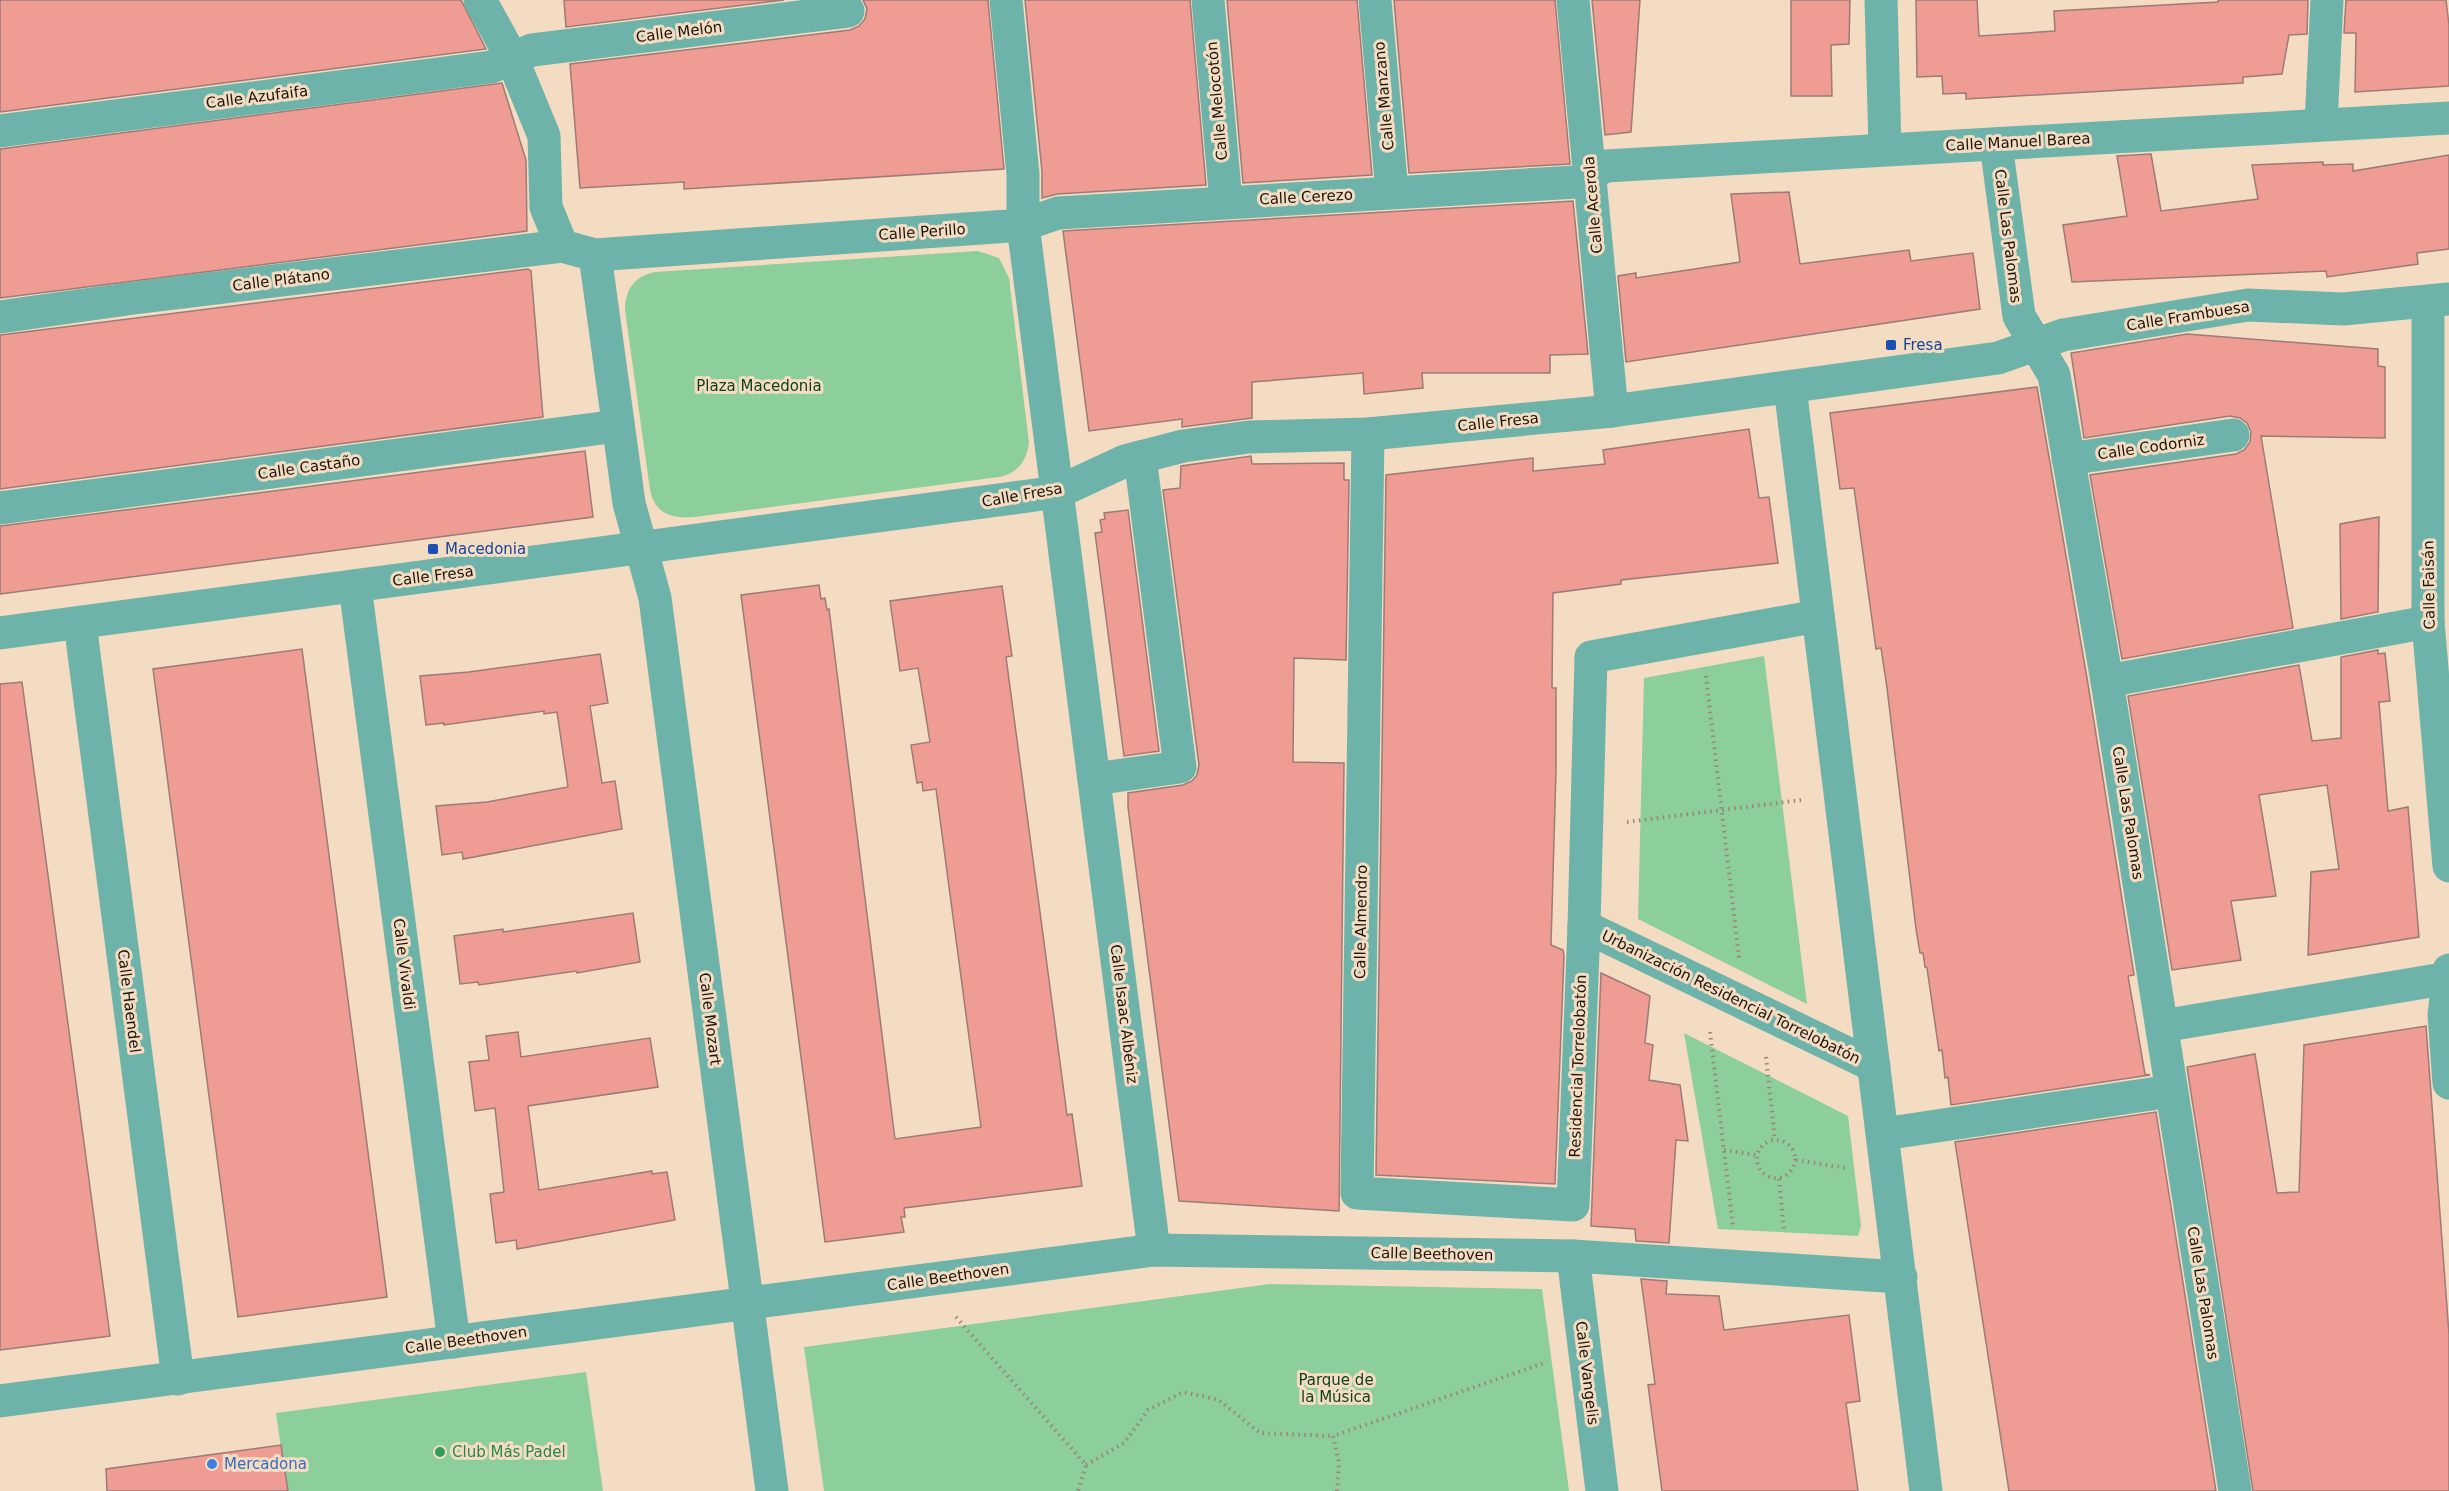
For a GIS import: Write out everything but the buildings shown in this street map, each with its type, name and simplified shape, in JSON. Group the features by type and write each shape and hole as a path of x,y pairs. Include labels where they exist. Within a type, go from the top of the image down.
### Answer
{"street":[{"path":"480,0 512,58 544,136 546,207 562,246"},
{"path":"1006,0 1023,174 1023,225 1058,492"},
{"name":"Calle Melocotón","path":"1208,0 1226,202"},
{"name":"Calle Manzano","path":"1375,0 1392,192"},
{"name":"Calle Acerola","path":"1573,0 1612,411"},
{"path":"1881,0 1885,148"},
{"path":"2320,124 2327,0"},
{"name":"Calle Melón","path":"512,58 532,50 780,10 848,11"},
{"name":"Calle Azufaifa","path":"0,131 491,67 512,58"},
{"name":"Calle Manuel Barea","path":"1590,175 1606,166 1885,148 1996,144 2449,118"},
{"name":"Calle Las Palomas","path":"1996,144 2019,316 2054,375 2107,681 2235,1491"},
{"name":"Calle Cerezo","path":"1023,225 1058,213 1576,183 1590,175"},
{"name":"Calle Perillo","path":"562,246 595,255 1023,225"},
{"name":"Calle Plátano","path":"0,317 134,298 562,246"},
{"path":"595,255 629,503 642,549"},
{"name":"Calle Frambuesa","path":"2036,344 2063,335 2248,305 2343,309 2438,300"},
{"name":"Calle Faisán","path":"2438,300 2428,622 2449,866"},
{"name":"Calle Fresa","path":"0,633 1058,492 1125,461 1183,446 1249,437 1368,434 1612,411 1998,358 2036,344"},
{"name":"Urbanización Residencial Torrelobatón","path":"1790,387 1926,1491"},
{"name":"Calle Castaño","path":"0,508 617,426"},
{"name":"Calle Almendro","path":"1368,434 1357,1193 1573,1205"},
{"name":"Calle Codorniz","path":"2068,459 2233,435"},
{"path":"1094,779 1180,766 1140,458"},
{"name":"Calle Isaac Albéniz","path":"1058,492 1154,1250"},
{"name":"Calle Mozart","path":"642,549 655,598 772,1491"},
{"name":"Calle Vivaldi","path":"355,586 454,1342"},
{"name":"Urbanización Residencial Torrelobatón","path":"1818,616 1591,657 1584,926 1874,1066"},
{"path":"2107,681 2428,622"},
{"name":"Calle Haendel","path":"80,623 178,1379"},
{"name":"Residencial Torrelobatón","path":"1573,1205 1584,926"},
{"path":"2162,1026 2449,976 2444,1015 2449,1083"},
{"path":"1883,1134 2171,1091"},
{"name":"Calle Beethoven","path":"0,1401 1154,1250 1573,1256 1901,1277"},
{"name":"Calle Vangelis","path":"1573,1256 1602,1491"}],"path":[{"path":"1701,637 1721,810 1775,1140"},
{"path":"1586,827 1840,795"},
{"path":"1704,984 1737,1266"},
{"path":"1775,1140 1787,1143 1795,1154 1796,1160 1790,1173 1779,1179 1762,1173 1757,1155 1764,1144 1775,1140"},
{"path":"1724,1149 1757,1155"},
{"path":"1796,1160 1888,1174"},
{"path":"1779,1179 1788,1270"},
{"path":"923,1281 1086,1465"},
{"path":"1078,1491 1086,1465 1124,1443 1148,1410 1183,1392 1219,1400 1260,1433 1333,1436 1584,1348"},
{"path":"1333,1436 1339,1463 1337,1491"}],"green space":[{"name":"Plaza Macedonia","path":"978,251 999,258 1009,278 1029,443 1026,456 1020,466 1011,473 999,477 695,517 672,516 660,510 650,490 625,310 629,290 637,280 655,272"},
{"path":"1764,656 1807,1004 1638,919 1644,678"},
{"path":"1684,1033 1848,1116 1861,1226 1858,1236 1718,1229"},
{"name":"Parque de la Música","path":"1270,1284 1542,1289 1569,1491 824,1491 804,1347"},
{"name":"Club Más Padel","path":"586,1372 603,1491 287,1491 276,1413"}],"place":[{"name":"Fresa","path":"1891,345"},
{"name":"Macedonia","path":"433,549"},
{"name":"Club Más Padel","path":"440,1452"},
{"name":"Mercadona","path":"212,1464"}]}
